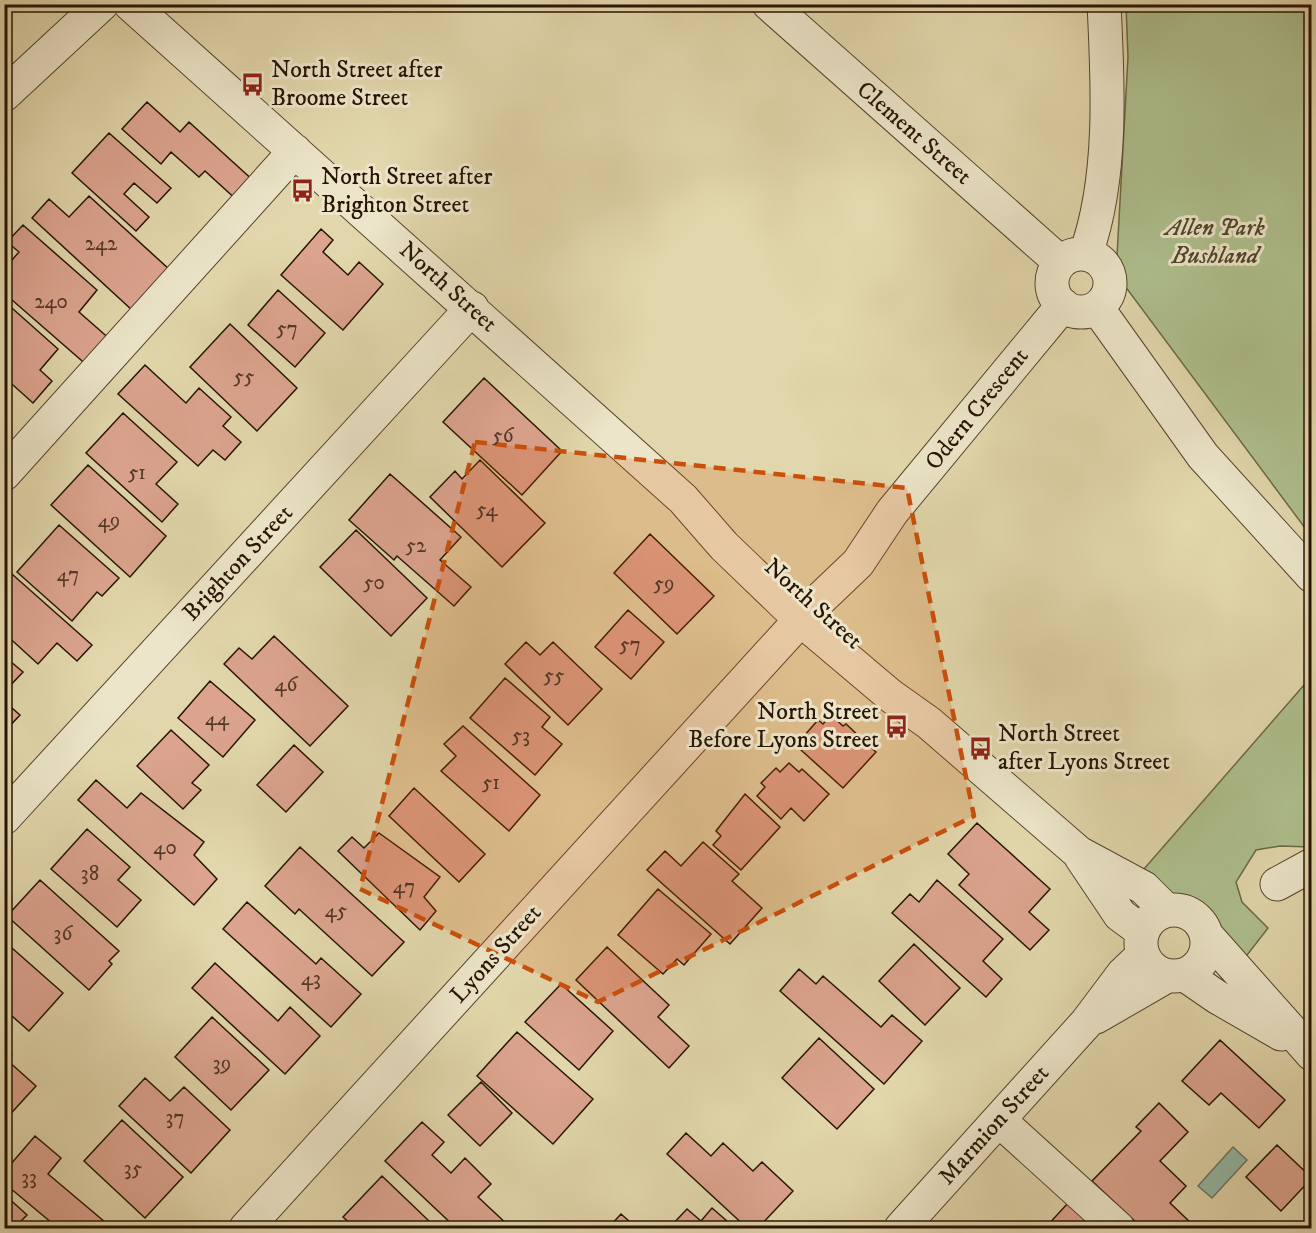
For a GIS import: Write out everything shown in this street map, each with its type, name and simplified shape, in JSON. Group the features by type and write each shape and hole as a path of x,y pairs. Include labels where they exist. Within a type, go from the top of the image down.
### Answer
{"street":[{"path":"12,88 69,4"},
{"path":"12,88 102,4"},
{"name":"North Street","path":"130,4 683,499 737,535 802,608 898,681 929,723 1079,853 1144,888 1166,910"},
{"name":"Clement Street","path":"768,4 1073,257"},
{"path":"1073,257 1106,266 1111,289 1098,309 1075,314 1055,301 1050,277 1073,257 1096,226 1109,107 1104,4"},
{"path":"4,474 295,151"},
{"name":"Odern Crescent","path":"802,608 858,563 892,513 1063,305"},
{"name":"Brighton Street","path":"4,818 472,308"},
{"path":"1098,309 1203,456 1311,576"},
{"name":"Lyons Street","path":"246,1228 746,680 802,608"},
{"name":"North Street","path":"1079,853 1120,915 1143,943"},
{"path":"1277,884 1311,865"},
{"path":"1166,910 1188,912 1197,919 1208,937 1309,1051 1176,975 1157,972 1143,943 1148,922 1166,910"},
{"path":"1176,975 1201,964 1208,947 1208,937"},
{"name":"Marmion Street","path":"901,1228 1087,1022 1143,943"},
{"name":"Marmion Street","path":"1087,1022 1176,975"},
{"path":"999,1120 1118,1228"}],"highlighted area":[{"path":"475,442 907,488 974,816 598,1002 360,889"}],"green space":[{"name":"Allen Park Bushland","path":"1126,5 1311,5 1311,536 1116,274 1128,57"},
{"path":"1311,677 1311,847 1280,846 1256,850 1236,882 1242,902 1268,928 1244,959 1144,869"}],"shaded area":[{"path":"1233,1147 1247,1160 1212,1198 1198,1186"}],"building":[{"path":"147,102 180,132 189,122 256,183 239,202 205,171 199,177 171,152 161,164 122,129"},
{"path":"109,133 171,188 157,203 134,183 124,194 149,217 136,231 72,173"},
{"path":"89,196 170,270 133,311 32,218 49,199 69,217"},
{"path":"23,225 97,290 79,312 112,341 89,367 4,293 4,269 19,252 7,242"},
{"path":"321,229 333,240 323,252 348,275 359,262 383,284 343,330 281,275"},
{"path":"278,290 325,333 295,367 248,325"},
{"path":"4,301 58,349 40,370 52,381 33,403 4,377"},
{"path":"230,324 297,388 257,431 190,367"},
{"path":"145,365 186,403 199,388 231,417 223,426 241,442 225,460 213,450 198,466 118,394"},
{"path":"484,378 562,451 522,495 443,422"},
{"path":"123,413 177,462 156,484 178,504 162,522 86,453"},
{"path":"480,460 545,523 502,567 430,497 455,471 462,479"},
{"path":"88,465 166,536 130,577 51,505"},
{"path":"390,474 461,537 440,560 471,587 454,606 397,556 394,560 349,520"},
{"path":"59,525 119,578 102,596 97,592 72,621 17,572"},
{"path":"356,530 427,598 391,636 320,567"},
{"path":"650,534 714,596 677,634 614,573"},
{"path":"4,567 92,645 77,661 57,643 38,664 4,633"},
{"path":"628,610 664,642 631,679 595,647"},
{"path":"274,636 348,706 310,746 224,664 239,648 252,659"},
{"path":"526,642 540,655 553,642 602,689 568,725 505,664"},
{"path":"4,656 23,672 4,692"},
{"path":"505,678 550,717 542,727 562,744 535,775 470,718"},
{"path":"210,681 255,720 223,757 178,718"},
{"path":"4,701 20,715 4,732"},
{"path":"831,715 843,726 846,724 876,752 843,788 801,750 809,741 804,736 818,720 823,724"},
{"path":"463,726 540,795 509,831 441,771 456,756 444,744"},
{"path":"171,730 209,765 192,783 201,790 183,809 137,766"},
{"path":"294,745 323,772 286,812 257,785"},
{"path":"789,763 799,772 802,769 829,794 804,821 791,808 781,819 757,796 765,787 761,783 776,768 780,772"},
{"path":"96,780 127,808 141,793 204,842 194,855 217,879 194,905 78,800"},
{"path":"414,788 485,854 459,882 389,816"},
{"path":"745,794 780,827 741,870 713,845 721,836 716,831"},
{"path":"977,823 1050,889 1029,912 1049,930 1030,950 959,885 969,874 948,854"},
{"path":"87,829 130,867 118,880 141,900 117,927 51,869"},
{"path":"379,833 440,877 424,897 436,911 420,930 338,851 352,837 364,848"},
{"path":"703,842 739,874 732,881 762,908 730,944 647,870 665,851 681,866"},
{"path":"300,847 404,942 372,976 299,909 295,914 265,886"},
{"path":"40,880 119,951 109,961 112,964 89,990 7,916"},
{"path":"937,880 1003,939 983,961 1002,979 986,997 892,913 910,894 919,902"},
{"path":"658,889 711,934 684,965 677,959 663,974 618,935"},
{"path":"247,902 316,964 321,958 361,994 331,1027 223,929"},
{"path":"4,941 63,993 29,1031 4,1009"},
{"path":"914,944 960,988 925,1025 879,981"},
{"path":"607,947 669,1005 658,1017 689,1046 669,1068 576,980"},
{"path":"215,963 278,1021 290,1007 320,1036 285,1074 192,988"},
{"path":"799,969 816,984 823,976 881,1027 892,1015 922,1041 884,1084 780,991"},
{"path":"561,984 613,1031 579,1070 525,1022"},
{"path":"212,1017 269,1070 231,1110 175,1057"},
{"path":"517,1032 593,1099 553,1144 477,1076"},
{"path":"819,1038 874,1089 837,1129 782,1078"},
{"path":"1220,1040 1285,1100 1259,1128 1221,1093 1209,1105 1182,1081"},
{"path":"4,1047 12,1054 7,1060 36,1086 4,1121"},
{"path":"145,1078 170,1101 184,1087 230,1130 191,1173 119,1106"},
{"path":"481,1082 512,1113 480,1146 448,1115"},
{"path":"1159,1103 1188,1132 1160,1161 1186,1186 1170,1203 1192,1224 1187,1228 1142,1228 1092,1181 1141,1131 1136,1127"},
{"path":"122,1120 183,1177 145,1218 84,1161"},
{"path":"422,1122 444,1142 432,1155 451,1173 465,1158 491,1184 478,1197 511,1228 456,1228 385,1161"},
{"path":"686,1133 711,1156 723,1143 753,1171 762,1162 793,1191 758,1228 747,1228 667,1154"},
{"path":"35,1136 61,1158 48,1174 112,1228 58,1228 4,1183 4,1172"},
{"path":"1277,1145 1312,1178 1281,1211 1246,1177"},
{"path":"382,1176 429,1221 422,1228 355,1228 343,1217"},
{"path":"4,1194 27,1215 14,1228 4,1228"},
{"path":"1068,1203 1097,1228 1045,1228"},
{"path":"712,1208 735,1228 669,1228 687,1209 701,1221"},
{"path":"621,1214 637,1228 608,1228"}],"place":[{"name":"North Street after Broome Street","path":"253,84"},
{"name":"North Street after Brighton Street","path":"303,191"},
{"name":"North Street Before Lyons Street","path":"897,726"},
{"name":"North Street after Lyons Street","path":"980,748"}]}
